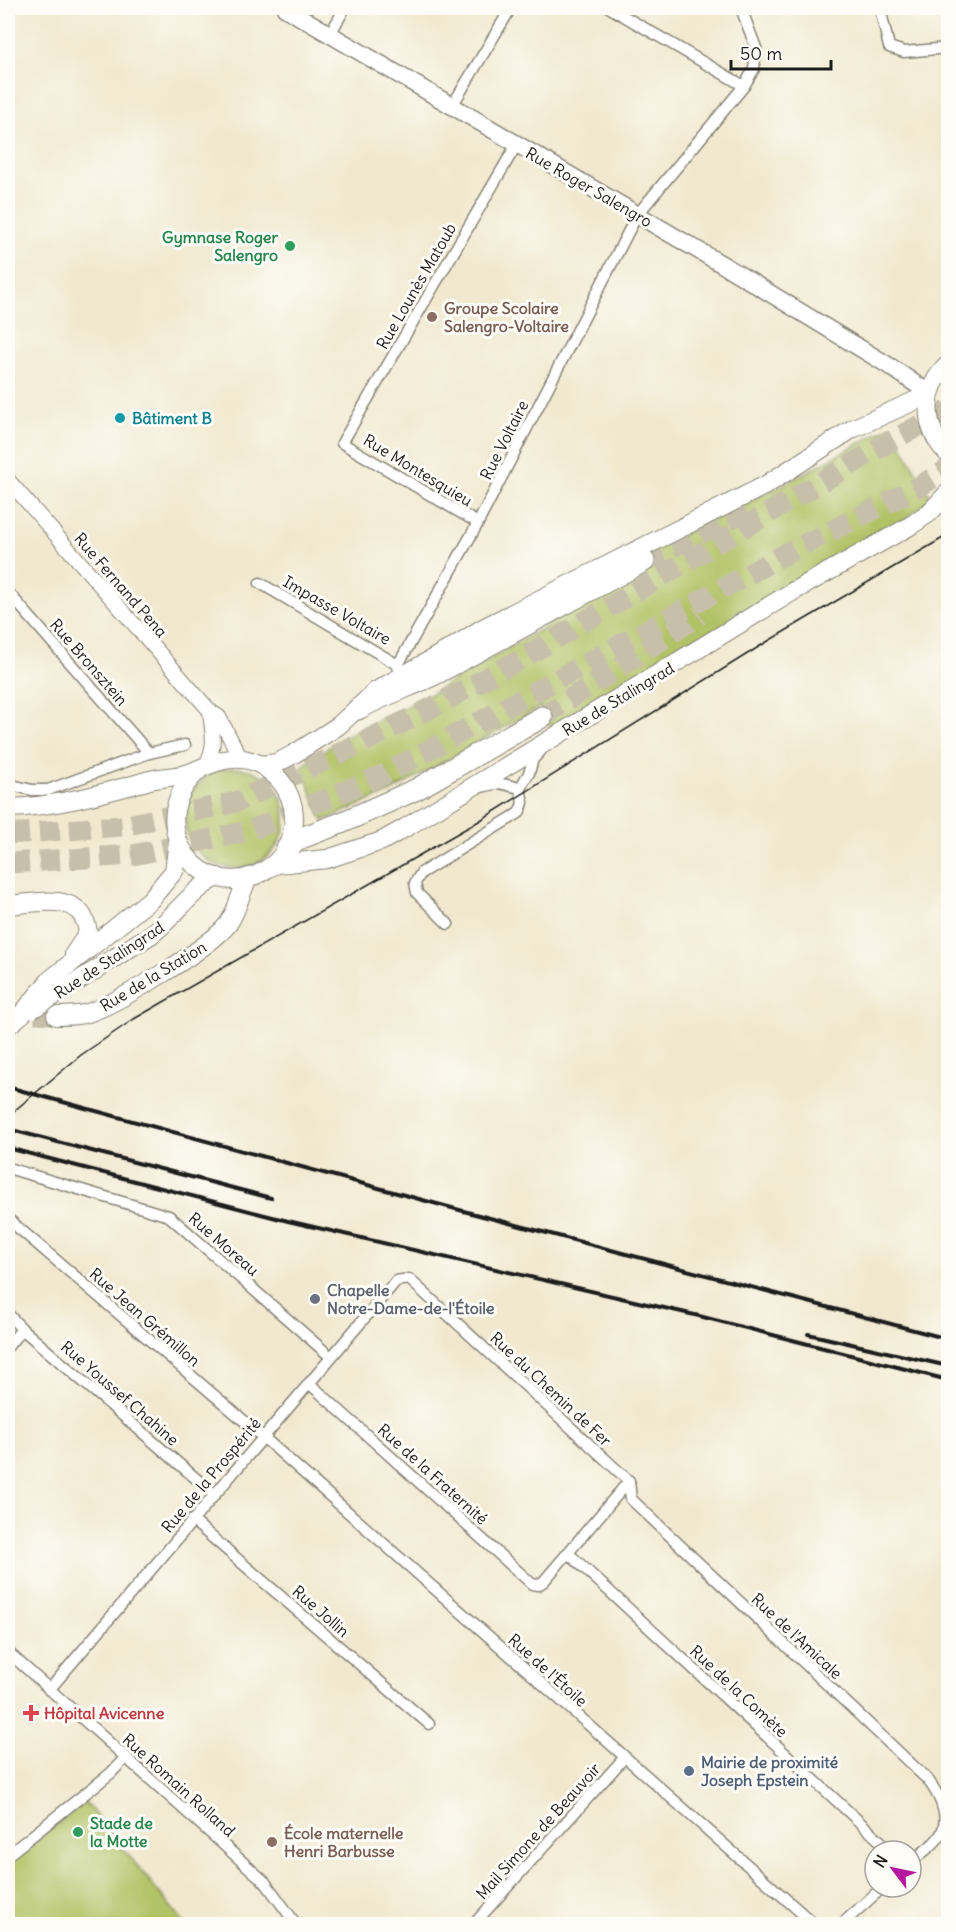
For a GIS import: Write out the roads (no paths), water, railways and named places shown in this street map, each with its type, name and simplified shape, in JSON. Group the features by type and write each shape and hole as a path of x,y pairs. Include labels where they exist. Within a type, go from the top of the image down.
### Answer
{"highway":[{"path":"358,709 389,693 416,684 440,672 644,561"},
{"path":"287,848 301,838 417,789 542,717"}],"main road":[{"name":"Rue Roger Salengro","path":"285,8 891,367 933,386"},
{"path":"948,365 933,386 928,405 930,426 940,445 948,454"},
{"path":"261,765 277,763 338,726 399,671 435,658 483,628 765,485 852,429 933,386"},
{"name":"Rue de Stalingrad","path":"270,867 278,864 327,860 382,841 792,592 910,526 929,513 948,493"},
{"path":"8,808 54,805 202,768 224,759 242,759 261,765 280,780 292,801 294,825 287,848 270,867 249,878 234,880 218,878 194,864 178,841 174,819 178,797 183,787 202,768"},
{"name":"Rue de Stalingrad","path":"8,1026 150,900 174,871 178,841"},
{"name":"Rue de Stalingrad","path":"56,985 152,934 167,923 198,889 218,878"},
{"name":"Rue de la Station","path":"56,1016 81,1015 101,1008 211,940 229,922 249,878"},
{"path":"8,905 62,902 76,907 87,921 88,933 85,940 56,985"}],"street":[{"path":"330,34 345,8"},
{"path":"452,106 511,8"},
{"path":"610,8 744,86"},
{"name":"Rue Voltaire","path":"399,671 637,215 744,86 754,69 756,48 741,8"},
{"path":"880,8 889,47 904,52 948,48"},
{"name":"Rue Lounès Matoub","path":"342,443 517,144"},
{"name":"Rue Montesquieu","path":"342,443 478,523"},
{"name":"Rue Fernand Pena","path":"8,480 210,711 219,717 242,759"},
{"name":"Impasse Voltaire","path":"260,583 399,671"},
{"name":"Rue Bronsztein","path":"8,592 149,753"},
{"path":"202,768 214,749 210,711"},
{"path":"448,924 417,893 415,884 421,873 519,813 523,802 520,788 529,774 533,759 553,739"},
{"path":"8,784 32,790 48,790 149,753 185,745"},
{"path":"472,788 499,783 520,788"},
{"name":"Rue Moreau","path":"8,1168 169,1216 332,1357"},
{"name":"Rue Jean Grémillon","path":"8,1219 263,1437"},
{"name":"Rue du Chemin de Fer","path":"396,1281 410,1278 629,1481"},
{"name":"Rue de la Prospérité","path":"50,1690 396,1281"},
{"name":"Rue Youssef Chahine","path":"8,1314 22,1329 214,1494"},
{"path":"8,1346 22,1329"},
{"name":"Rue de la Fraternité","path":"309,1383 532,1584 538,1585 543,1581 568,1553"},
{"name":"Rue de l'Étoile","path":"263,1437 814,1924"},
{"path":"568,1553 629,1481"},
{"name":"Rue de l'Amicale","path":"629,1481 631,1499 928,1780 938,1795 944,1815 939,1837 923,1851"},
{"name":"Rue Jollin","path":"192,1520 429,1724"},
{"name":"Rue de la Comète","path":"568,1553 878,1839"},
{"name":"Rue Romain Rolland","path":"8,1652 265,1882 296,1924"},
{"path":"8,1855 111,1773 126,1757"},
{"name":"Mail Simone de Beauvoir","path":"474,1924 624,1758"},
{"path":"842,1924 870,1899"}],"tunnel":[{"path":"8,834 123,826 236,802 362,743 521,659 889,442 948,410"},
{"path":"8,863 133,855 249,831 383,775 787,553 913,490 948,469"},
{"path":"644,561 754,507"},
{"path":"542,717 700,615"},
{"path":"8,1012 56,1016"}],"tram line":[{"path":"8,1116 81,1055 134,1019 479,821 765,643 948,535"}],"railway":[{"path":"8,1087 452,1208 948,1339"},
{"path":"8,1129 271,1198"},
{"path":"8,1148 288,1221 699,1316 948,1380"},
{"path":"808,1334 948,1366"}],"place":[{"name":"Gymnase Roger Salengro","path":"290,246"},
{"name":"Groupe Scolaire Salengro-Voltaire","path":"432,317"},
{"name":"Bâtiment B","path":"120,418"},
{"name":"Chapelle Notre-Dame-de-l'Étoile","path":"315,1299"},
{"name":"Hôpital Avicenne","path":"31,1713"},
{"name":"Mairie de proximité Joseph Epstein","path":"689,1771"},
{"name":"Stade de la Motte","path":"78,1832"},
{"name":"École maternelle Henri Barbusse","path":"272,1842"}]}
